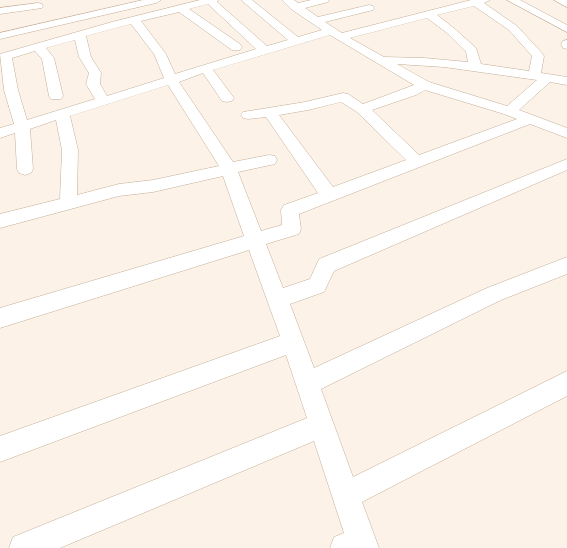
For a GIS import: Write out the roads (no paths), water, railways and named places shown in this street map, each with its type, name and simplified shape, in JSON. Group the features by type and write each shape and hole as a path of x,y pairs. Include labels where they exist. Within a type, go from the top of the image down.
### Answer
{"street":[{"path":"0,36 41,26 113,4 156,0"},
{"path":"25,169 22,126 3,57 80,34 211,0 264,50"},
{"path":"246,0 296,41"},
{"path":"291,3 324,0"},
{"path":"512,0 567,30"},
{"path":"559,0 567,4"},
{"path":"0,133 205,68 296,41 428,14 480,1 513,28 538,56 540,77 510,112"},
{"path":"0,11 38,3 41,26"},
{"path":"291,3 335,34 424,85 510,112 567,133"},
{"path":"181,8 236,47"},
{"path":"315,21 369,8"},
{"path":"428,14 452,31 472,51 475,67"},
{"path":"134,20 160,54 171,80 229,168 308,383 346,495 357,545"},
{"path":"80,34 85,57 95,73 94,84 103,101"},
{"path":"38,47 48,58 56,96"},
{"path":"383,62 404,60 475,67 567,81"},
{"path":"205,68 227,98"},
{"path":"362,109 411,92 424,85"},
{"path":"248,115 308,106 322,101 342,97 362,109 417,162"},
{"path":"62,114 70,150 68,204"},
{"path":"273,117 329,195"},
{"path":"0,318 292,229 290,210 530,119"},
{"path":"0,221 119,190 153,186 269,160"},
{"path":"277,299 317,286 326,265 567,164"},
{"path":"308,383 494,294 567,265"},
{"path":"0,449 293,342"},
{"path":"346,495 567,383"},
{"path":"24,548 322,425"}]}
